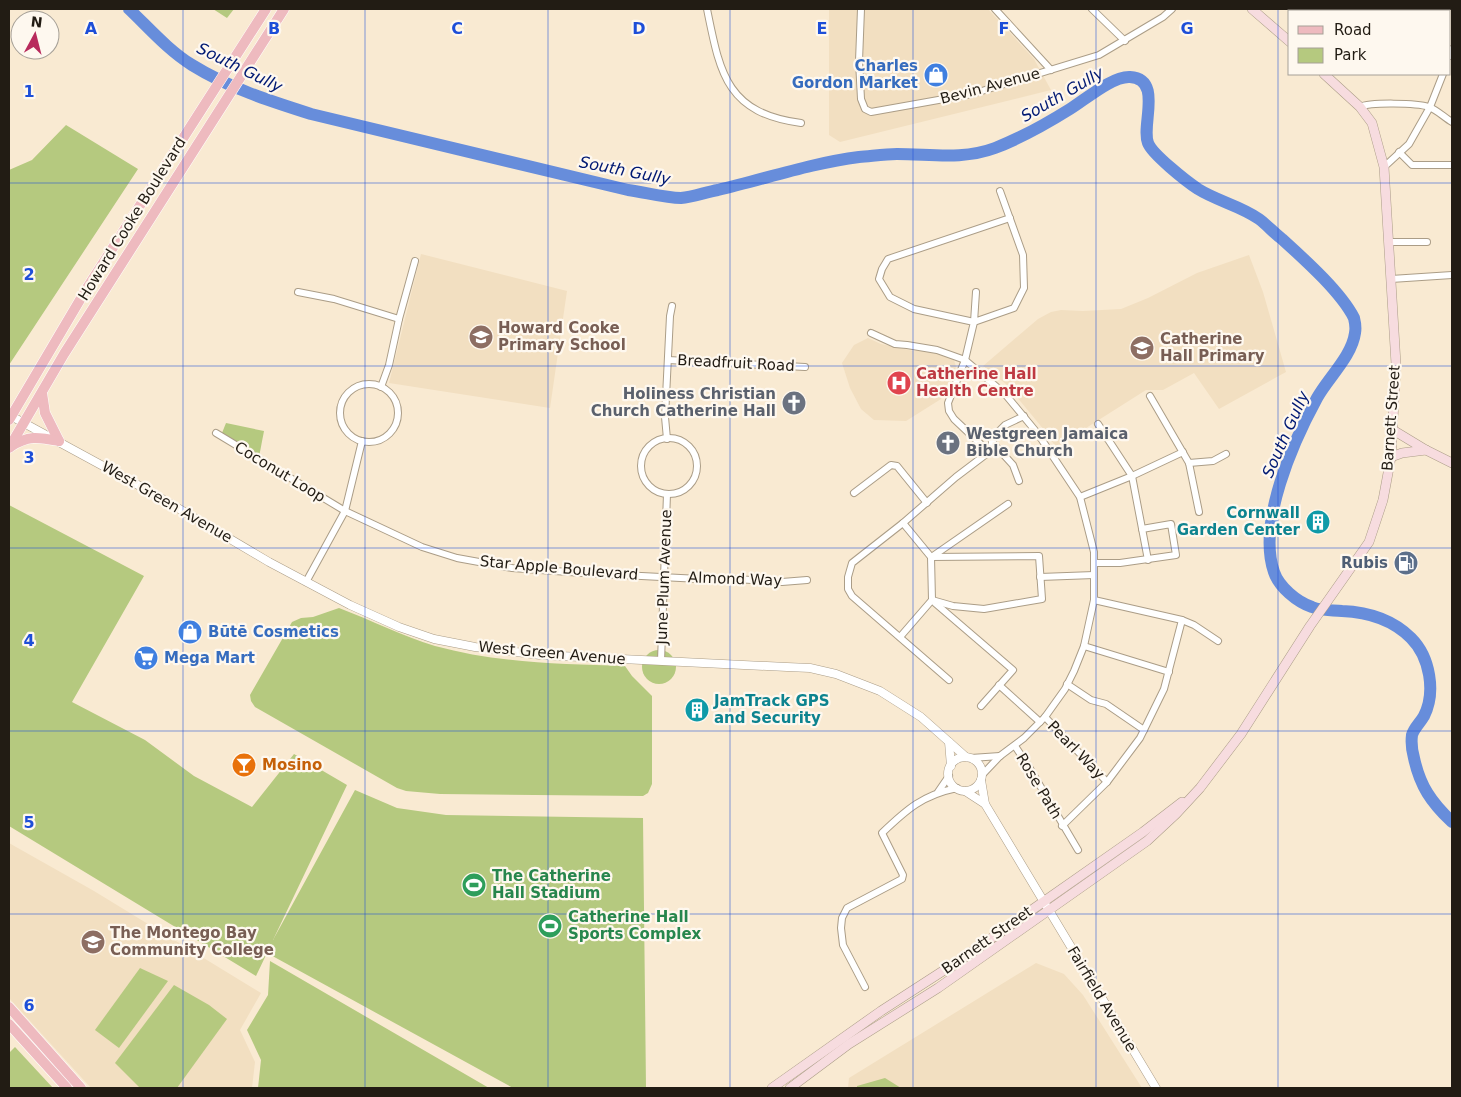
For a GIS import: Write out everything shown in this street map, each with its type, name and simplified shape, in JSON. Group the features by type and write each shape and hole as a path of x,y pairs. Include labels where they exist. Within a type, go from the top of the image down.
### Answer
{"main road":[{"name":"Howard Cooke Boulevard","path":"10,418 87,288 266,9"},
{"name":"Howard Cooke Boulevard","path":"9,448 70,346 284,9"},
{"path":"1252,9 1259,12 1288,40"},
{"name":"Barnett Street","path":"772,1088 881,1011 1147,841 1200,788 1241,734 1310,626 1369,542 1383,500 1392,457 1396,364 1384,167 1372,123 1360,107 1325,75"},
{"path":"42,393 49,424 59,441"},
{"path":"1393,430 1452,463"},
{"path":"9,448 20,440 28,438 37,437 59,441"},
{"path":"1392,457 1402,453 1426,450"},
{"name":"Barnett Street","path":"790,1088 849,1044 938,988 1046,905"},
{"path":"9,1007 81,1088"},
{"path":"9,1024 67,1088"}],"street":[{"path":"707,9 720,66 727,82 757,112 783,121 801,123"},
{"name":"Bevin Avenue","path":"861,9 859,61 861,99 863,106 872,112 972,94 1099,55 1163,17 1172,9"},
{"path":"996,9 1051,70"},
{"path":"1092,9 1125,40"},
{"path":"1384,167 1409,144 1430,107 1443,75"},
{"path":"1360,107 1365,104 1430,107 1452,122"},
{"path":"1399,152 1412,165 1452,165"},
{"path":"1000,191 1010,218 1023,255 1024,288 1014,308 974,322 914,309 890,297 879,280 882,269 888,259 1010,218"},
{"path":"1389,242 1427,242"},
{"path":"381,387 389,365 415,261"},
{"path":"1391,279 1452,275"},
{"path":"298,292 334,299 399,319"},
{"path":"976,292 974,322 965,360 948,403 949,412 954,418 989,452"},
{"path":"667,439 665,417 672,306"},
{"path":"865,986 843,944 840,928 847,908 902,878 903,875 882,833 919,801 938,792 975,788 1000,756 1014,746 1042,720 1067,684 1084,646 1094,600 1094,552 1080,498 1038,434 1006,394 965,360 937,350 907,344 895,344 871,333"},
{"name":"Breadfruit Road","path":"668,360 805,367"},
{"path":"370,385 381,387 394,398 398,415 396,424 386,437 370,442 352,437 345,429 341,420 341,406 347,394 357,387 370,385"},
{"path":"1150,396 1189,463 1199,512"},
{"path":"949,680 852,596 848,589 848,577 852,563 989,452 995,435 1005,425 1024,416"},
{"name":"West Green Avenue","path":"10,418 24,422 158,496 268,562 350,605 399,627 434,639 540,655 802,668 836,674 880,691 921,717 969,758"},
{"path":"1098,424 1132,476 1148,560"},
{"name":"Coconut Loop","path":"216,433 345,511"},
{"path":"667,439 678,440 688,446 695,456 697,467 694,479 685,489 680,492 667,494 658,492 645,480 641,463 644,454 650,446 658,441 667,439"},
{"path":"306,582 345,511 362,441"},
{"path":"992,442 1012,465 1018,481"},
{"path":"1080,498 1183,452"},
{"path":"1189,463 1213,461 1226,454"},
{"path":"854,493 891,465 894,465 927,503"},
{"name":"June Plum Avenue","path":"661,661 667,494"},
{"path":"931,557 1008,504"},
{"name":"Star Apple Boulevard","path":"345,511 422,547 476,562 512,568 582,574 664,576"},
{"path":"900,637 932,600 931,557 903,523"},
{"path":"1094,563 1120,563 1176,555 1171,525 1142,529"},
{"path":"931,557 1039,556 1042,599 984,609 953,606 932,600"},
{"name":"Almond Way","path":"664,576 782,582 807,580"},
{"path":"1040,577 1094,576"},
{"path":"932,600 1012,670 981,706"},
{"path":"1094,600 1182,620 1194,625 1218,641"},
{"path":"1062,826 1107,782 1144,730 1164,689 1182,620"},
{"path":"1084,646 1169,672"},
{"path":"1067,684 1091,700 1106,704 1144,730"},
{"name":"Pearl Way","path":"999,685 1042,720 1107,782"},
{"path":"938,792 949,776 951,766 949,742"},
{"name":"Rose Path","path":"1014,746 1030,767 1062,826 1078,850"},
{"path":"951,766 956,760 1000,756"},
{"path":"969,758 980,765 986,804 1046,905"},
{"path":"949,776 951,783 986,804"},
{"name":"Fairfield Avenue","path":"1046,905 1156,1088"}],"shaded area":[{"name":"Charles Gordon Market","path":"829,9 988,9 1034,59 1051,90 840,142 829,135"},
{"name":"Howard Cooke Primary School","path":"421,254 567,291 550,408 389,383"},
{"name":"Catherine Hall Primary","path":"1249,255 1263,292 1286,372 1219,409 1194,373 1163,390 1146,390 1056,447 1006,384 983,366 1038,319 1051,312 1061,310 1121,309 1148,298 1197,273"},
{"name":"Catherine Hall Health Centre","path":"868,338 881,344 914,351 930,349 948,354 954,360 956,367 941,399 906,421 874,420 861,409 850,388 842,363 854,345"},
{"name":"The Montego Bay Community College","path":"9,843 94,891 261,993 240,1030 255,1062 252,1088 91,1088 9,998"},
{"path":"1036,963 1064,974 1083,995 1142,1088 848,1088 849,1078"}],"green space":[{"path":"213,9 234,9 227,18"},
{"path":"66,125 138,169 9,365 9,170 32,160"},
{"path":"226,423 264,431 259,457 222,433"},
{"path":"9,505 144,576 72,702 145,740 194,776 252,807 294,754 347,785 273,940 355,790 397,808 446,815 643,818 646,1088 513,1088 267,953 256,976 9,826"},
{"path":"339,608 423,642 458,652 529,662 625,666 652,696 652,784 648,793 643,796 440,794 406,791 397,788 255,707 250,695 292,622"},
{"path":"659,650 671,655 676,667 671,679 659,684 647,679 642,667 647,655"},
{"path":"270,961 489,1088 258,1088 261,1060 247,1030 268,995"},
{"path":"140,968 168,981 119,1048 95,1030"},
{"path":"174,985 209,1005 227,1019 177,1088 140,1088 115,1063"},
{"path":"15,1047 53,1088 9,1088 9,1053"},
{"path":"885,1078 901,1088 857,1088 857,1086"}],"waterway":[{"name":"South Gully","path":"129,9 167,46 192,65 220,81 265,99 311,114 628,190 675,198 690,197 806,167 859,157 897,154 947,156 983,152 1005,144 1061,115 1115,80 1130,77 1140,80 1146,86 1148,94 1148,143 1156,154 1198,189 1252,214 1262,221 1321,276 1354,318 1355,331 1353,342 1345,358 1317,398 1288,459 1274,507 1270,530 1270,552 1276,578 1300,602 1319,609 1361,613 1379,618 1404,631 1418,646 1427,665 1430,696 1424,716 1412,735 1413,753 1416,768 1427,793 1452,822"}],"place":[{"name":"Charles Gordon Market","path":"936,75"},
{"name":"Howard Cooke Primary School","path":"481,337"},
{"name":"Catherine Hall Primary","path":"1142,348"},
{"name":"Catherine Hall Health Centre","path":"899,383"},
{"name":"Holiness Christian Church Catherine Hall","path":"794,403"},
{"name":"Westgreen Jamaica Bible Church","path":"948,443"},
{"name":"Cornwall Garden Center","path":"1318,522"},
{"name":"Rubis","path":"1406,563"},
{"name":"Būtē Cosmetics","path":"190,632"},
{"name":"Mega Mart","path":"146,658"},
{"name":"JamTrack GPS and Security","path":"697,710"},
{"name":"Mosino","path":"244,765"},
{"name":"The Catherine Hall Stadium","path":"474,885"},
{"name":"Catherine Hall Sports Complex","path":"550,926"},
{"name":"The Montego Bay Community College","path":"93,942"}]}
